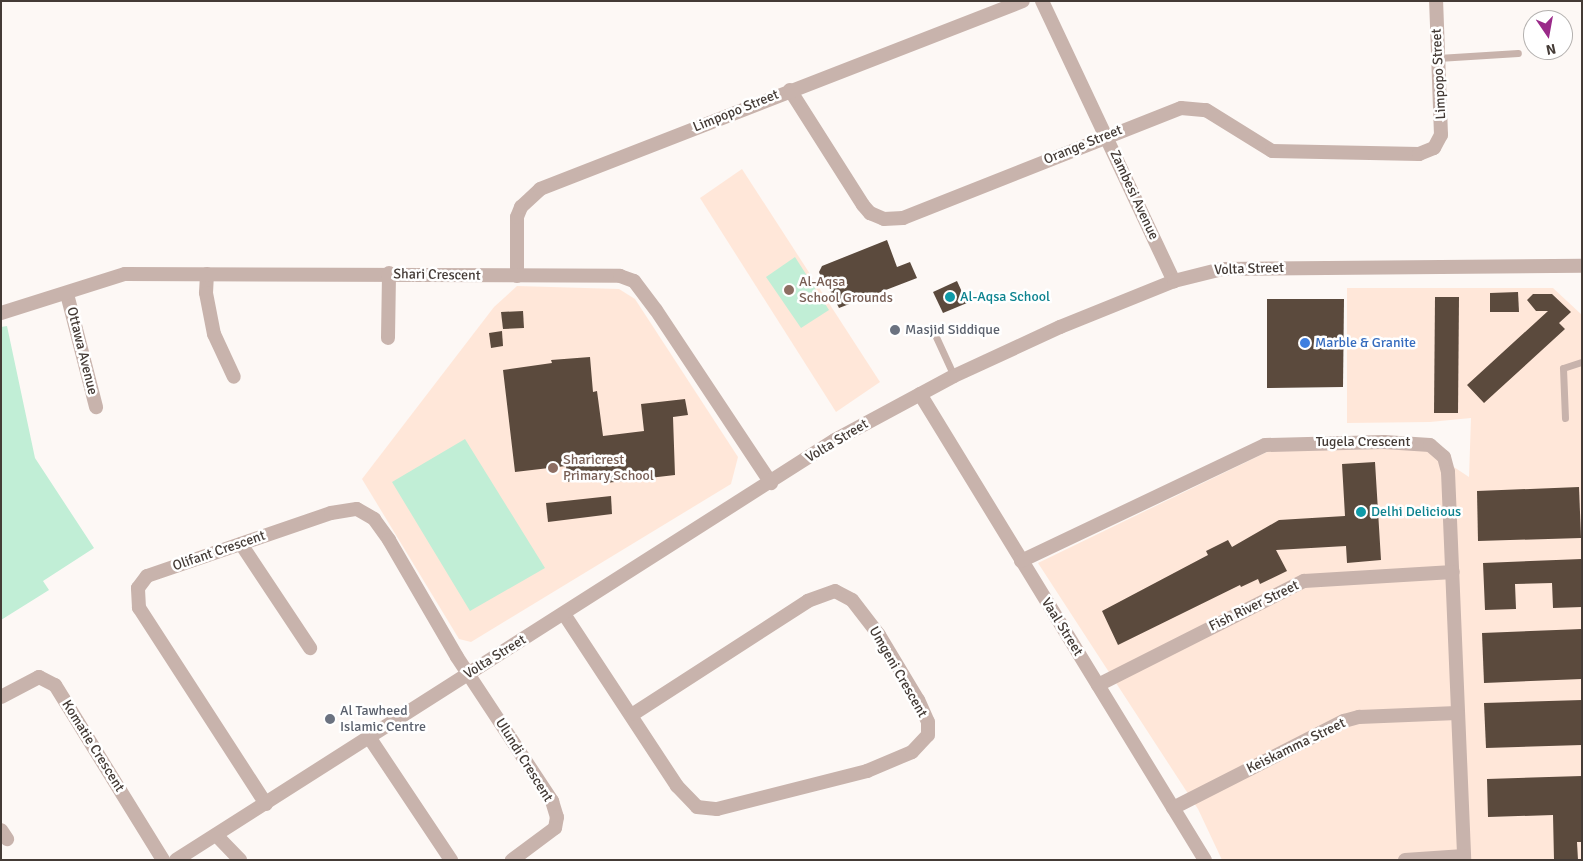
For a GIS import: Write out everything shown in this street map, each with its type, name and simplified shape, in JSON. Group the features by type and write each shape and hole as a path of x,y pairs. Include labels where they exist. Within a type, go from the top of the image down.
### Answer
{"street":[{"name":"Limpopo Street","path":"517,276 517,217 521,207 540,188 1023,1"},
{"name":"Zambesi Avenue","path":"1042,1 1174,281"},
{"name":"Limpopo Street","path":"1436,1 1442,130 1437,145"},
{"name":"Orange Street","path":"790,90 864,205 870,213 884,219 903,218 1172,110 1192,108 1218,116 1272,151 1419,154 1437,145"},
{"name":"Volta Street","path":"176,860 771,483 835,440 954,376 1060,326 1174,281 1206,271 1239,268 1582,266"},
{"name":"Shari Crescent","path":"1,313 67,294 88,284 125,274 517,276 587,274 634,281 771,483"},
{"path":"208,274 206,293 214,334 234,377"},
{"path":"388,338 389,274"},
{"name":"Ottawa Avenue","path":"67,294 96,407"},
{"name":"Vaal Street","path":"920,394 1205,860"},
{"name":"Tugela Crescent","path":"1021,561 1265,445 1412,442 1430,445 1447,464 1464,858"},
{"name":"Olifant Crescent","path":"266,804 139,608 137,597 140,581 147,576 331,513 349,509 363,512 374,518 469,674"},
{"path":"241,544 310,648"},
{"name":"Fish River Street","path":"1098,685 1304,581 1453,572"},
{"name":"Umgeni Crescent","path":"564,614 633,714 683,796 692,805 710,809 867,771 912,752 928,735 928,722 918,700 879,635 852,600 835,591 808,601 633,714"},
{"name":"Ulundi Crescent","path":"469,674 541,781 557,817 555,828 548,836 512,860"},
{"name":"Komatie Crescent","path":"1,697 39,677 55,685 163,860"},
{"name":"Keiskamma Street","path":"1173,808 1344,721 1359,717 1457,713"},
{"path":"369,737 451,860"},
{"path":"216,835 240,860"},
{"path":"1404,860 1464,858"}],"lane":[{"path":"1438,58 1518,52"},
{"path":"931,326 954,376"},
{"path":"1565,418 1564,368 1582,362"}],"shaded area":[{"name":"Al-Aqsa School Grounds","path":"742,169 880,382 836,412 700,198"},
{"name":"Sharicrest Primary School","path":"517,286 619,289 635,299 738,457 731,484 471,642 459,639 362,479 494,307"},
{"path":"1347,288 1553,288 1582,315 1582,860 1222,860 1198,809 1038,563 1269,451 1425,448 1469,477 1471,418 1430,422 1347,423"}],"green space":[{"path":"795,257 829,310 801,328 766,277"},
{"path":"7,326 35,458 94,548 43,581 49,590 1,620 1,327"},
{"path":"465,439 545,568 470,611 392,482"}],"building":[{"path":"887,240 897,267 910,262 917,278 839,308 828,286 825,287 819,272 822,266"},
{"name":"Al-Aqsa School","path":"957,281 967,303 943,313 933,292"},
{"path":"1518,292 1519,312 1490,312 1490,293"},
{"path":"1533,294 1552,294 1571,312 1559,323 1565,329 1484,403 1467,385 1548,311 1536,311 1527,300"},
{"path":"1435,297 1459,297 1458,413 1434,413"},
{"name":"Marble & Granite","path":"1267,299 1344,299 1343,387 1267,388"},
{"path":"523,311 524,328 503,329 501,312"},
{"path":"502,331 503,346 491,348 489,333"},
{"path":"590,357 593,392 597,391 603,436 644,431 641,404 685,399 688,415 673,417 675,475 606,483 605,477 568,482 566,466 515,472 503,370 552,363 551,360"},
{"path":"1375,462 1381,560 1347,563 1346,546 1276,550 1287,571 1260,584 1258,579 1241,587 1240,585 1118,645 1102,611 1208,555 1206,551 1228,540 1232,547 1279,520 1345,516 1342,464"},
{"path":"1579,487 1581,538 1478,541 1477,491"},
{"path":"611,496 612,514 548,522 546,503"},
{"path":"1582,559 1582,607 1553,608 1552,583 1515,584 1516,609 1485,610 1483,563"},
{"path":"1582,629 1582,679 1484,683 1482,633"},
{"path":"1582,700 1582,745 1486,748 1484,703"},
{"path":"1582,776 1582,842 1577,842 1578,860 1554,860 1553,815 1488,817 1487,779"}],"place":[{"name":"Al-Aqsa School Grounds","path":"789,290"},
{"name":"Al-Aqsa School","path":"950,297"},
{"name":"Masjid Siddique","path":"895,330"},
{"name":"Marble & Granite","path":"1305,343"},
{"name":"Sharicrest Primary School","path":"553,468"},
{"name":"Delhi Delicious","path":"1361,512"},
{"name":"Al Tawheed Islamic Centre","path":"330,719"}]}
